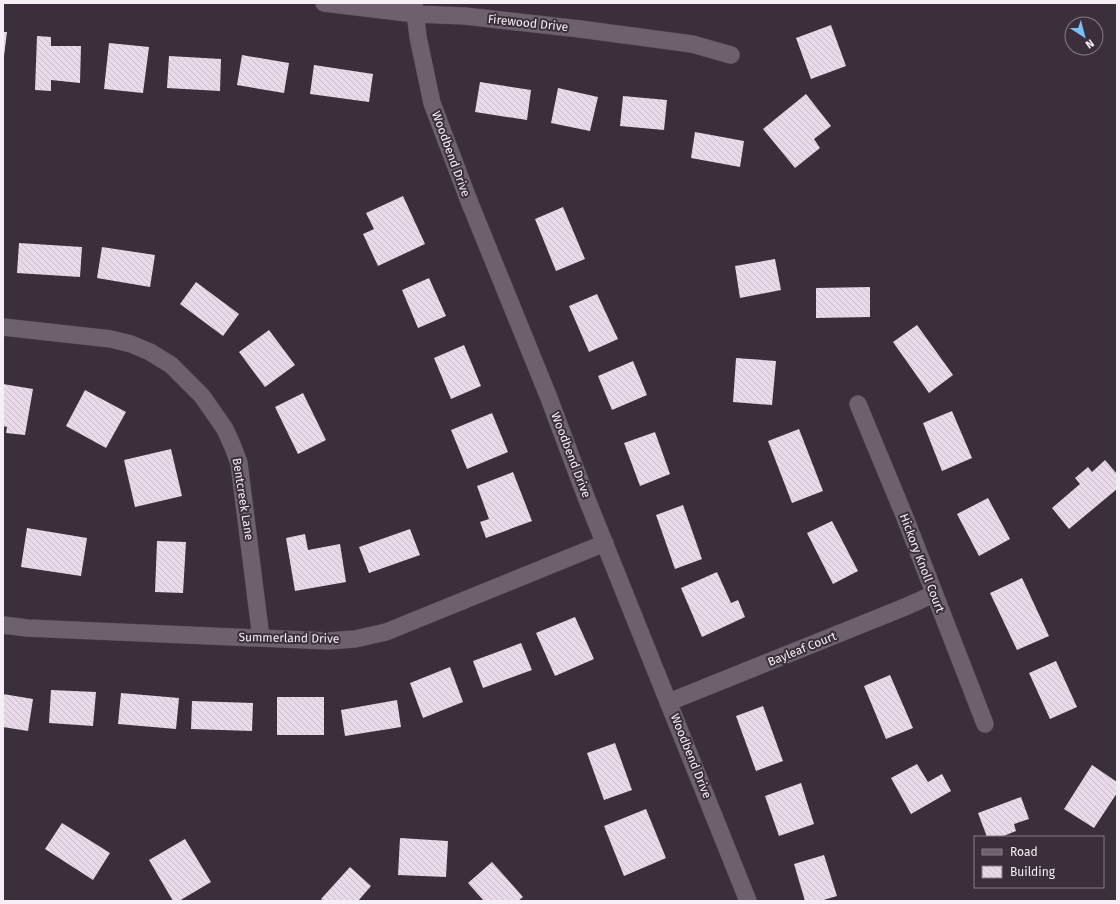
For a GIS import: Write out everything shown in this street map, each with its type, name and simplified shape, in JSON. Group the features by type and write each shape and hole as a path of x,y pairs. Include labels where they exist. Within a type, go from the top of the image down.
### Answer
{"street":[{"name":"Firewood Drive","path":"324,3 414,9 580,29 692,44 731,55"},
{"name":"Woodbend Drive","path":"414,9 418,38 432,103 469,201 549,398 586,497 606,543 748,901"},
{"name":"Bentcreek Lane","path":"3,327 111,339 131,344 150,352 171,365 202,396 225,429 239,463 261,638"},
{"name":"Hickory Knoll Court","path":"858,404 904,515 985,724"},
{"name":"Summerland Drive","path":"3,625 35,628 328,641 355,639 386,632 606,543"},
{"name":"Bayleaf Court","path":"669,702 934,594"}],"building":[{"path":"831,25 846,66 811,79 796,38"},
{"path":"3,32 7,32 4,56 3,56"},
{"path":"37,36 51,37 51,46 81,46 80,83 51,80 51,91 35,90"},
{"path":"109,43 149,47 143,93 104,89"},
{"path":"242,55 289,63 284,93 237,85"},
{"path":"169,56 221,59 220,91 167,88"},
{"path":"314,65 373,74 369,102 310,94"},
{"path":"480,82 531,90 527,120 475,112"},
{"path":"558,88 598,97 590,131 551,123"},
{"path":"806,94 831,126 814,139 820,148 795,168 763,129"},
{"path":"623,96 667,100 664,130 620,126"},
{"path":"695,132 744,141 740,167 691,158"},
{"path":"403,196 425,244 378,266 363,234 374,229 366,213"},
{"path":"563,207 585,259 556,271 535,219"},
{"path":"19,243 82,247 80,277 17,273"},
{"path":"102,247 155,255 150,287 97,278"},
{"path":"775,259 781,290 740,298 735,266"},
{"path":"429,278 446,316 418,328 402,290"},
{"path":"196,282 239,314 223,336 180,304"},
{"path":"870,287 870,317 816,318 816,288"},
{"path":"597,294 618,339 589,352 569,306"},
{"path":"917,325 953,375 929,393 893,342"},
{"path":"269,330 295,365 265,387 239,352"},
{"path":"464,345 481,386 451,399 434,358"},
{"path":"736,358 776,361 772,405 733,402"},
{"path":"633,361 647,395 612,410 598,376"},
{"path":"3,384 33,389 25,435 6,433 7,427 3,426"},
{"path":"85,390 126,412 106,448 66,426"},
{"path":"303,393 326,440 298,454 275,407"},
{"path":"952,411 972,458 942,471 923,423"},
{"path":"492,413 508,452 467,469 451,430"},
{"path":"799,429 823,491 792,503 768,441"},
{"path":"655,432 670,474 640,486 624,443"},
{"path":"171,449 182,496 135,507 124,460"},
{"path":"1105,460 1117,474 1117,489 1069,529 1052,508 1080,484 1075,478 1088,467 1092,472"},
{"path":"513,472 532,521 486,538 480,522 489,519 477,486"},
{"path":"988,498 1010,539 979,556 957,514"},
{"path":"683,505 702,559 675,569 656,515"},
{"path":"832,521 858,571 833,584 807,533"},
{"path":"27,528 87,538 81,576 21,567"},
{"path":"410,529 420,555 369,573 359,547"},
{"path":"305,534 308,550 340,544 346,582 295,591 286,538"},
{"path":"157,541 186,542 183,593 155,592"},
{"path":"717,572 731,603 738,600 745,617 702,637 681,588"},
{"path":"1022,578 1049,636 1017,650 990,593"},
{"path":"575,617 594,659 555,676 536,633"},
{"path":"521,643 532,670 483,688 473,661"},
{"path":"1056,661 1077,707 1050,719 1029,673"},
{"path":"450,667 463,702 423,718 410,683"},
{"path":"890,675 913,728 886,739 864,686"},
{"path":"51,690 96,692 93,726 49,723"},
{"path":"121,693 179,698 176,729 118,724"},
{"path":"3,694 33,699 28,731 3,727"},
{"path":"277,697 324,697 324,735 277,735"},
{"path":"397,700 401,727 345,736 341,710"},
{"path":"192,701 253,703 252,731 191,729"},
{"path":"763,706 783,761 756,771 736,716"},
{"path":"615,743 632,790 604,800 587,753"},
{"path":"917,764 928,782 942,774 951,791 911,814 891,778"},
{"path":"1092,765 1117,782 1117,793 1094,828 1064,809"},
{"path":"801,783 814,824 779,836 765,796"},
{"path":"1021,797 1029,819 1014,824 1016,831 1004,836 987,836 978,813"},
{"path":"646,809 666,858 624,876 604,826"},
{"path":"62,823 110,853 93,880 45,849"},
{"path":"400,838 448,841 446,877 398,875"},
{"path":"185,839 211,882 179,901 173,901 149,860"},
{"path":"824,855 837,896 820,901 805,901 794,864"},
{"path":"492,862 523,897 518,901 484,901 468,883"},
{"path":"350,867 371,886 358,901 324,901 321,899"}]}
